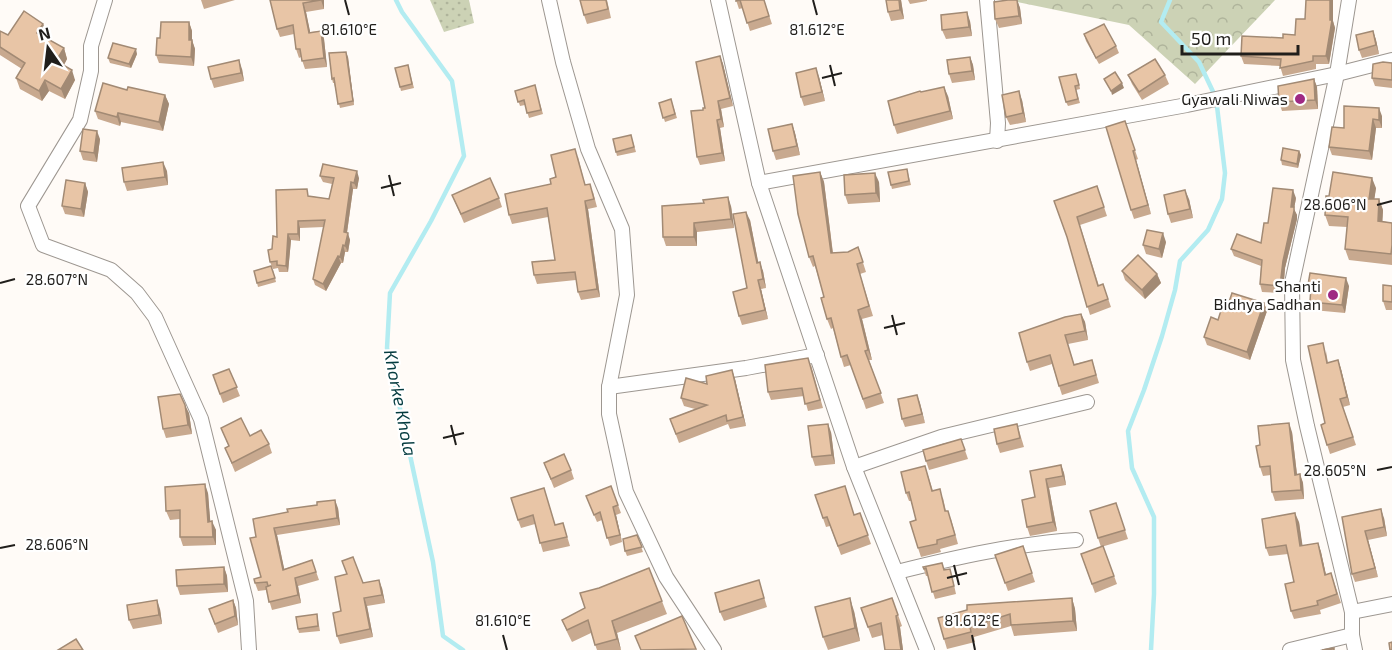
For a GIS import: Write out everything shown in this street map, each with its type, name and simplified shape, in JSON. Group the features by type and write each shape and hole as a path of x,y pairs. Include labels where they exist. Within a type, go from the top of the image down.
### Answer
{"street":[{"path":"105,0 91,46 91,71 80,120 28,206 43,245 111,270 137,293 154,317 201,419 246,601 249,650"},
{"path":"549,0 562,62 588,149 622,229 627,295 609,387 609,414 627,492 666,577 714,650"},
{"path":"718,0 759,183 854,467 927,650"},
{"path":"987,0 998,123 997,141"},
{"path":"1349,0 1337,74 1292,284 1293,360 1306,426 1352,612 1352,635 1355,650"},
{"path":"759,183 1186,105 1337,74 1392,60"},
{"path":"609,387 746,368 817,354"},
{"path":"854,467 941,437 1088,402"},
{"path":"897,572 976,553 1032,543 1076,540"},
{"path":"1352,612 1392,604"},
{"path":"1290,650 1352,635"}],"green space":[{"path":"430,0 469,0 474,23 444,32"},
{"path":"1008,0 1275,0 1195,84 1129,25"}],"building":[{"path":"270,0 321,0 303,3 309,33 321,31 324,58 302,61 300,49 296,49 293,25 277,29"},
{"path":"580,0 606,0 608,9 584,15"},
{"path":"740,0 764,0 769,16 747,23"},
{"path":"886,0 899,0 900,10 888,12"},
{"path":"1017,0 1019,16 995,19 994,2"},
{"path":"1306,0 1330,0 1330,20 1332,20 1326,56 1313,56 1313,61 1280,68 1281,59 1241,56 1242,36 1283,38 1283,34 1295,35 1296,19 1305,19"},
{"path":"24,11 43,24 37,33 64,48 56,61 72,70 61,89 45,80 39,91 16,78 25,63 0,47 0,31 8,35"},
{"path":"967,12 969,27 942,30 941,15"},
{"path":"161,22 189,22 189,40 192,40 191,57 156,55"},
{"path":"1104,24 1116,46 1096,58 1084,34"},
{"path":"1373,31 1376,45 1359,50 1356,35"},
{"path":"113,43 136,49 129,64 108,58"},
{"path":"346,52 353,101 338,104 329,53"},
{"path":"720,56 730,98 718,101 721,119 717,120 722,153 697,157 691,111 705,108 696,62"},
{"path":"970,57 972,71 949,74 947,60"},
{"path":"1155,59 1165,75 1139,92 1128,75"},
{"path":"239,60 241,73 211,79 208,67"},
{"path":"1392,63 1392,80 1372,78 1373,64"},
{"path":"408,65 412,84 400,87 395,68"},
{"path":"816,68 822,92 801,97 796,73"},
{"path":"1115,72 1122,83 1111,91 1104,79"},
{"path":"1076,74 1079,85 1075,86 1078,99 1066,102 1059,77"},
{"path":"1314,79 1315,100 1279,102 1278,86"},
{"path":"103,83 127,90 128,87 165,95 159,122 118,113 117,117 95,111"},
{"path":"535,85 541,110 527,113 524,100 518,102 515,91"},
{"path":"944,87 950,111 894,125 888,101 920,91"},
{"path":"1019,91 1023,113 1006,117 1002,95"},
{"path":"671,99 675,114 663,118 659,103"},
{"path":"1344,106 1379,108 1379,120 1373,119 1369,151 1329,147 1332,127 1344,128"},
{"path":"1125,121 1135,150 1133,151 1148,205 1131,210 1106,127"},
{"path":"792,124 797,146 773,151 768,129"},
{"path":"83,129 97,131 94,153 80,151"},
{"path":"631,135 634,147 616,152 613,139"},
{"path":"1283,148 1299,151 1297,164 1281,160"},
{"path":"575,149 585,185 590,184 594,199 585,201 597,289 578,292 575,272 534,275 532,262 555,260 547,208 509,215 505,194 551,184 550,179 556,177 551,155"},
{"path":"163,162 165,177 124,182 122,168"},
{"path":"323,164 357,171 354,183 351,182 344,232 348,233 345,246 343,245 340,257 338,256 323,284 313,279 325,220 298,221 298,234 288,234 286,266 277,265 277,261 270,262 268,250 272,249 273,236 277,237 276,190 307,189 308,196 329,199 334,178 320,176"},
{"path":"907,169 909,181 891,185 888,172"},
{"path":"820,172 831,253 848,252 858,247 863,262 857,264 869,306 858,310 868,350 865,351 881,393 863,399 847,355 841,357 831,318 827,319 821,298 824,297 813,256 809,257 798,214 793,176"},
{"path":"1333,172 1372,178 1369,199 1379,199 1378,221 1392,223 1391,254 1345,249 1348,217 1325,215 1326,196 1329,196"},
{"path":"875,173 876,193 845,195 844,175"},
{"path":"490,178 499,198 461,214 452,195"},
{"path":"66,180 85,183 81,209 62,206"},
{"path":"1097,186 1104,207 1077,217 1098,286 1103,284 1108,299 1087,307 1054,201"},
{"path":"1273,188 1293,190 1291,207 1294,207 1294,211 1280,286 1260,284 1262,260 1231,249 1237,234 1261,243 1264,223 1268,223"},
{"path":"1185,190 1190,209 1168,214 1164,195"},
{"path":"728,197 731,219 694,223 694,237 663,237 662,206 704,203 703,200"},
{"path":"746,212 757,263 760,262 763,279 758,280 765,310 739,316 733,292 747,288 733,214"},
{"path":"1147,230 1163,233 1159,249 1143,245"},
{"path":"1138,255 1157,274 1142,290 1122,271"},
{"path":"271,266 275,278 257,283 254,271"},
{"path":"1310,273 1346,278 1342,305 1310,302 1311,286 1308,285"},
{"path":"1383,285 1392,286 1392,302 1383,301"},
{"path":"1232,293 1264,303 1247,352 1204,337 1211,317 1218,320 1223,304 1228,305"},
{"path":"1081,314 1085,331 1065,335 1074,365 1092,360 1096,375 1059,386 1050,355 1027,362 1019,333 1065,317"},
{"path":"1323,343 1327,363 1338,360 1347,397 1340,399 1353,437 1327,445 1321,425 1325,423 1308,346"},
{"path":"808,358 820,400 805,404 802,388 768,392 765,365"},
{"path":"229,369 237,387 220,394 213,375"},
{"path":"732,370 743,417 727,421 726,415 676,434 670,419 707,405 681,398 686,378 707,384 706,376"},
{"path":"180,394 185,405 188,425 163,429 158,397"},
{"path":"917,395 922,414 902,419 898,399"},
{"path":"241,418 250,436 261,430 269,444 232,463 225,448 229,446 221,428"},
{"path":"1289,423 1295,475 1300,474 1301,490 1272,492 1270,466 1260,467 1256,446 1260,445 1258,426"},
{"path":"828,424 832,455 812,457 808,426"},
{"path":"1017,424 1020,438 997,444 994,429"},
{"path":"961,439 965,450 926,461 923,450"},
{"path":"564,454 571,470 551,479 544,463"},
{"path":"1061,465 1063,476 1046,479 1053,522 1027,527 1022,500 1035,497 1030,471"},
{"path":"925,466 932,491 940,489 945,511 948,511 955,535 937,540 937,544 918,548 910,522 916,520 901,472"},
{"path":"205,484 208,522 212,521 213,537 180,537 180,510 166,511 165,487"},
{"path":"611,486 618,505 613,507 620,535 607,538 600,512 594,515 586,496"},
{"path":"845,486 854,515 860,513 868,535 838,546 827,517 823,518 815,495"},
{"path":"544,488 555,525 563,523 567,537 540,543 533,515 518,520 511,498"},
{"path":"335,500 337,518 274,528 283,570 312,560 316,572 295,578 298,595 269,602 266,587 271,585 268,586 267,582 255,583 254,579 261,577 250,538 256,537 253,519 288,512 287,509 317,505 317,502"},
{"path":"1116,503 1125,530 1098,538 1090,511"},
{"path":"1381,509 1384,527 1365,531 1375,568 1352,574 1342,517"},
{"path":"1295,513 1300,546 1318,543 1325,575 1331,573 1337,594 1317,601 1318,605 1291,611 1285,584 1294,582 1286,545 1266,548 1262,519"},
{"path":"637,535 642,547 625,551 623,539"},
{"path":"1023,546 1032,573 1005,583 995,555"},
{"path":"1103,546 1114,576 1092,584 1081,554"},
{"path":"353,557 363,583 379,580 382,595 364,598 370,629 337,636 333,613 341,611 335,577 347,574 342,561"},
{"path":"942,563 944,570 950,569 954,586 932,592 926,568 923,567"},
{"path":"224,567 224,584 177,586 176,570"},
{"path":"649,568 662,601 612,621 617,639 595,645 588,620 567,630 562,620 585,608 580,593"},
{"path":"759,580 764,598 720,612 715,593"},
{"path":"850,598 855,628 823,637 815,607"},
{"path":"892,598 898,615 896,616 901,650 885,650 881,623 868,627 861,608"},
{"path":"1072,598 1073,621 1011,625 1010,614 970,627 971,632 944,639 938,618 967,610 967,605"},
{"path":"157,600 159,615 129,620 127,605"},
{"path":"233,600 235,616 215,624 209,609"},
{"path":"317,614 318,626 298,629 296,617"},
{"path":"682,616 696,649 641,650 635,636"},
{"path":"76,639 83,650 58,650"}],"waterway":[{"name":"Khorke Khola","path":"396,0 402,12 452,81 464,156 431,221 390,293 387,348 433,562 443,636 463,650"},
{"path":"1151,650 1154,517 1132,468 1128,431 1162,336 1175,290 1180,261 1208,230 1222,199 1225,173 1216,98 1199,62 1161,22 1170,0"}],"place":[{"name":"Gyawali Niwas","path":"1300,99"},
{"name":"Shanti Bidhya Sadhan","path":"1333,295"}]}
